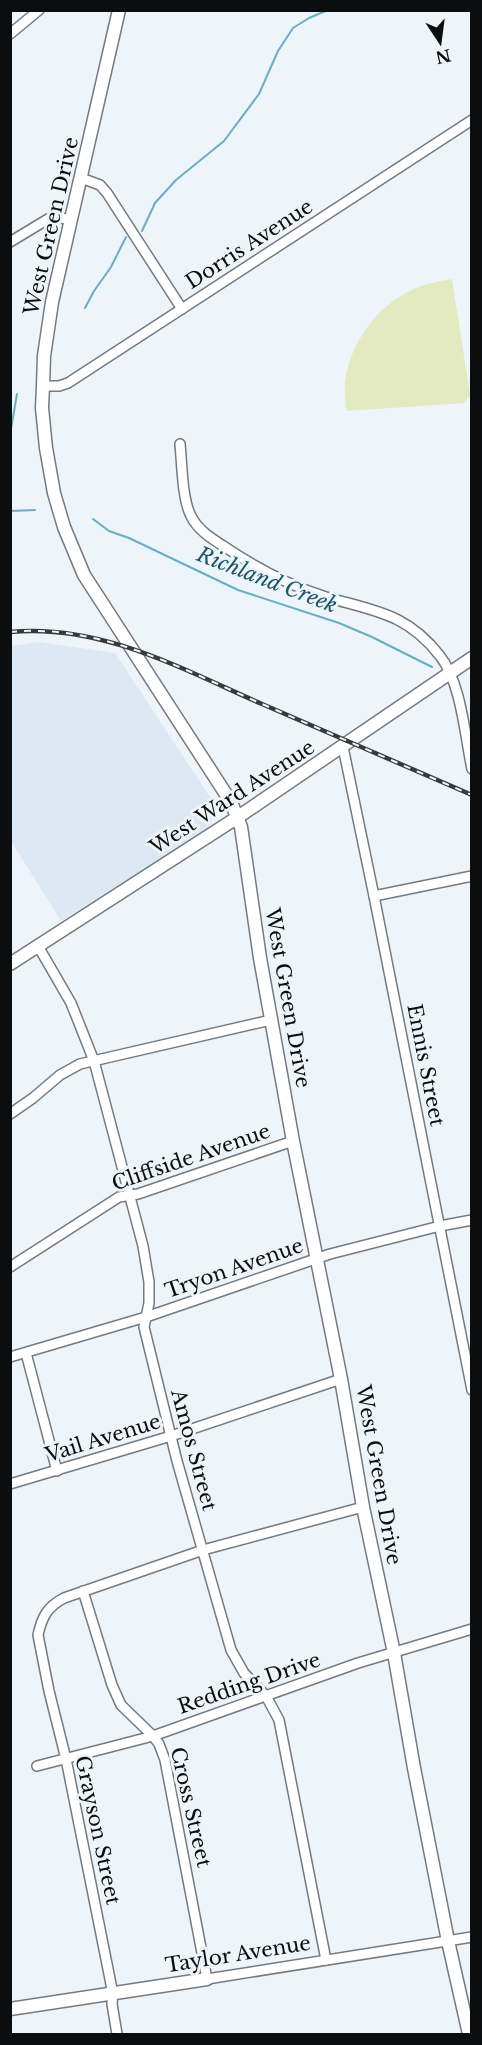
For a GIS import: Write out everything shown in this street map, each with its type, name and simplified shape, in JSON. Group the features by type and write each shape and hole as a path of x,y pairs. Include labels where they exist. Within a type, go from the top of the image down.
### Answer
{"main road":[{"name":"West Green Drive","path":"119,10 52,302 44,356 42,408 54,493 65,530 84,575 231,802 238,818 293,1141 341,1379 363,1507 394,1653 448,1941 469,2034"},
{"name":"West Ward Avenue","path":"10,964 238,818 471,658"},
{"name":"Taylor Avenue","path":"10,2009 207,1978"}],"street":[{"path":"10,34 39,10"},
{"name":"Dorris Avenue","path":"43,386 59,387 68,383 471,120"},
{"path":"81,178 100,185 107,193 182,309"},
{"path":"10,242 48,219 56,217 71,220"},
{"path":"180,444 186,501 190,515 199,528 244,560 283,581 326,597 388,614 416,630 440,656 454,681 471,770"},
{"name":"Ennis Street","path":"342,747 375,896 471,1390"},
{"path":"375,896 471,876"},
{"name":"Amos Street","path":"38,946 71,1003 94,1061 143,1246 149,1282 149,1303 144,1327 171,1436 231,1650 244,1673 267,1696 279,1720 326,1960"},
{"path":"10,1114 60,1075 74,1067 271,1020"},
{"name":"Cliffside Avenue","path":"10,1267 119,1197 129,1196 293,1141"},
{"name":"Tryon Avenue","path":"10,1358 146,1317 316,1259 471,1220"},
{"path":"26,1353 57,1471"},
{"name":"Vail Avenue","path":"10,1484 171,1436 341,1379"},
{"path":"83,1592 203,1550 363,1507"},
{"name":"Grayson Street","path":"83,1592 53,1604 45,1612 39,1633 112,1994 117,2034"},
{"name":"Cross Street","path":"83,1592 112,1685 121,1705 153,1736 165,1760 207,1978"},
{"name":"Redding Drive","path":"37,1766 153,1736 358,1663 471,1629"},
{"name":"Taylor Avenue","path":"207,1978 471,1937"}],"shaded area":[{"path":"39,642 115,653 218,809 207,830 61,921 11,841 11,646"}],"green space":[{"path":"452,279 470,395 464,403 346,411 347,370 357,344 372,321 392,302 409,291 427,284"}],"waterway":[{"path":"142,231 155,203 176,180 224,141 259,94 278,51 293,28 328,10"},
{"path":"85,308 111,267 126,237"},
{"path":"10,435 17,394"},
{"name":"Richland Creek","path":"10,511 35,510"},
{"name":"Richland Creek","path":"93,519 109,531 129,538 238,590 339,623 432,667"}],"railway":[{"path":"10,632 43,631 76,635 140,652 171,663 472,795"}]}
